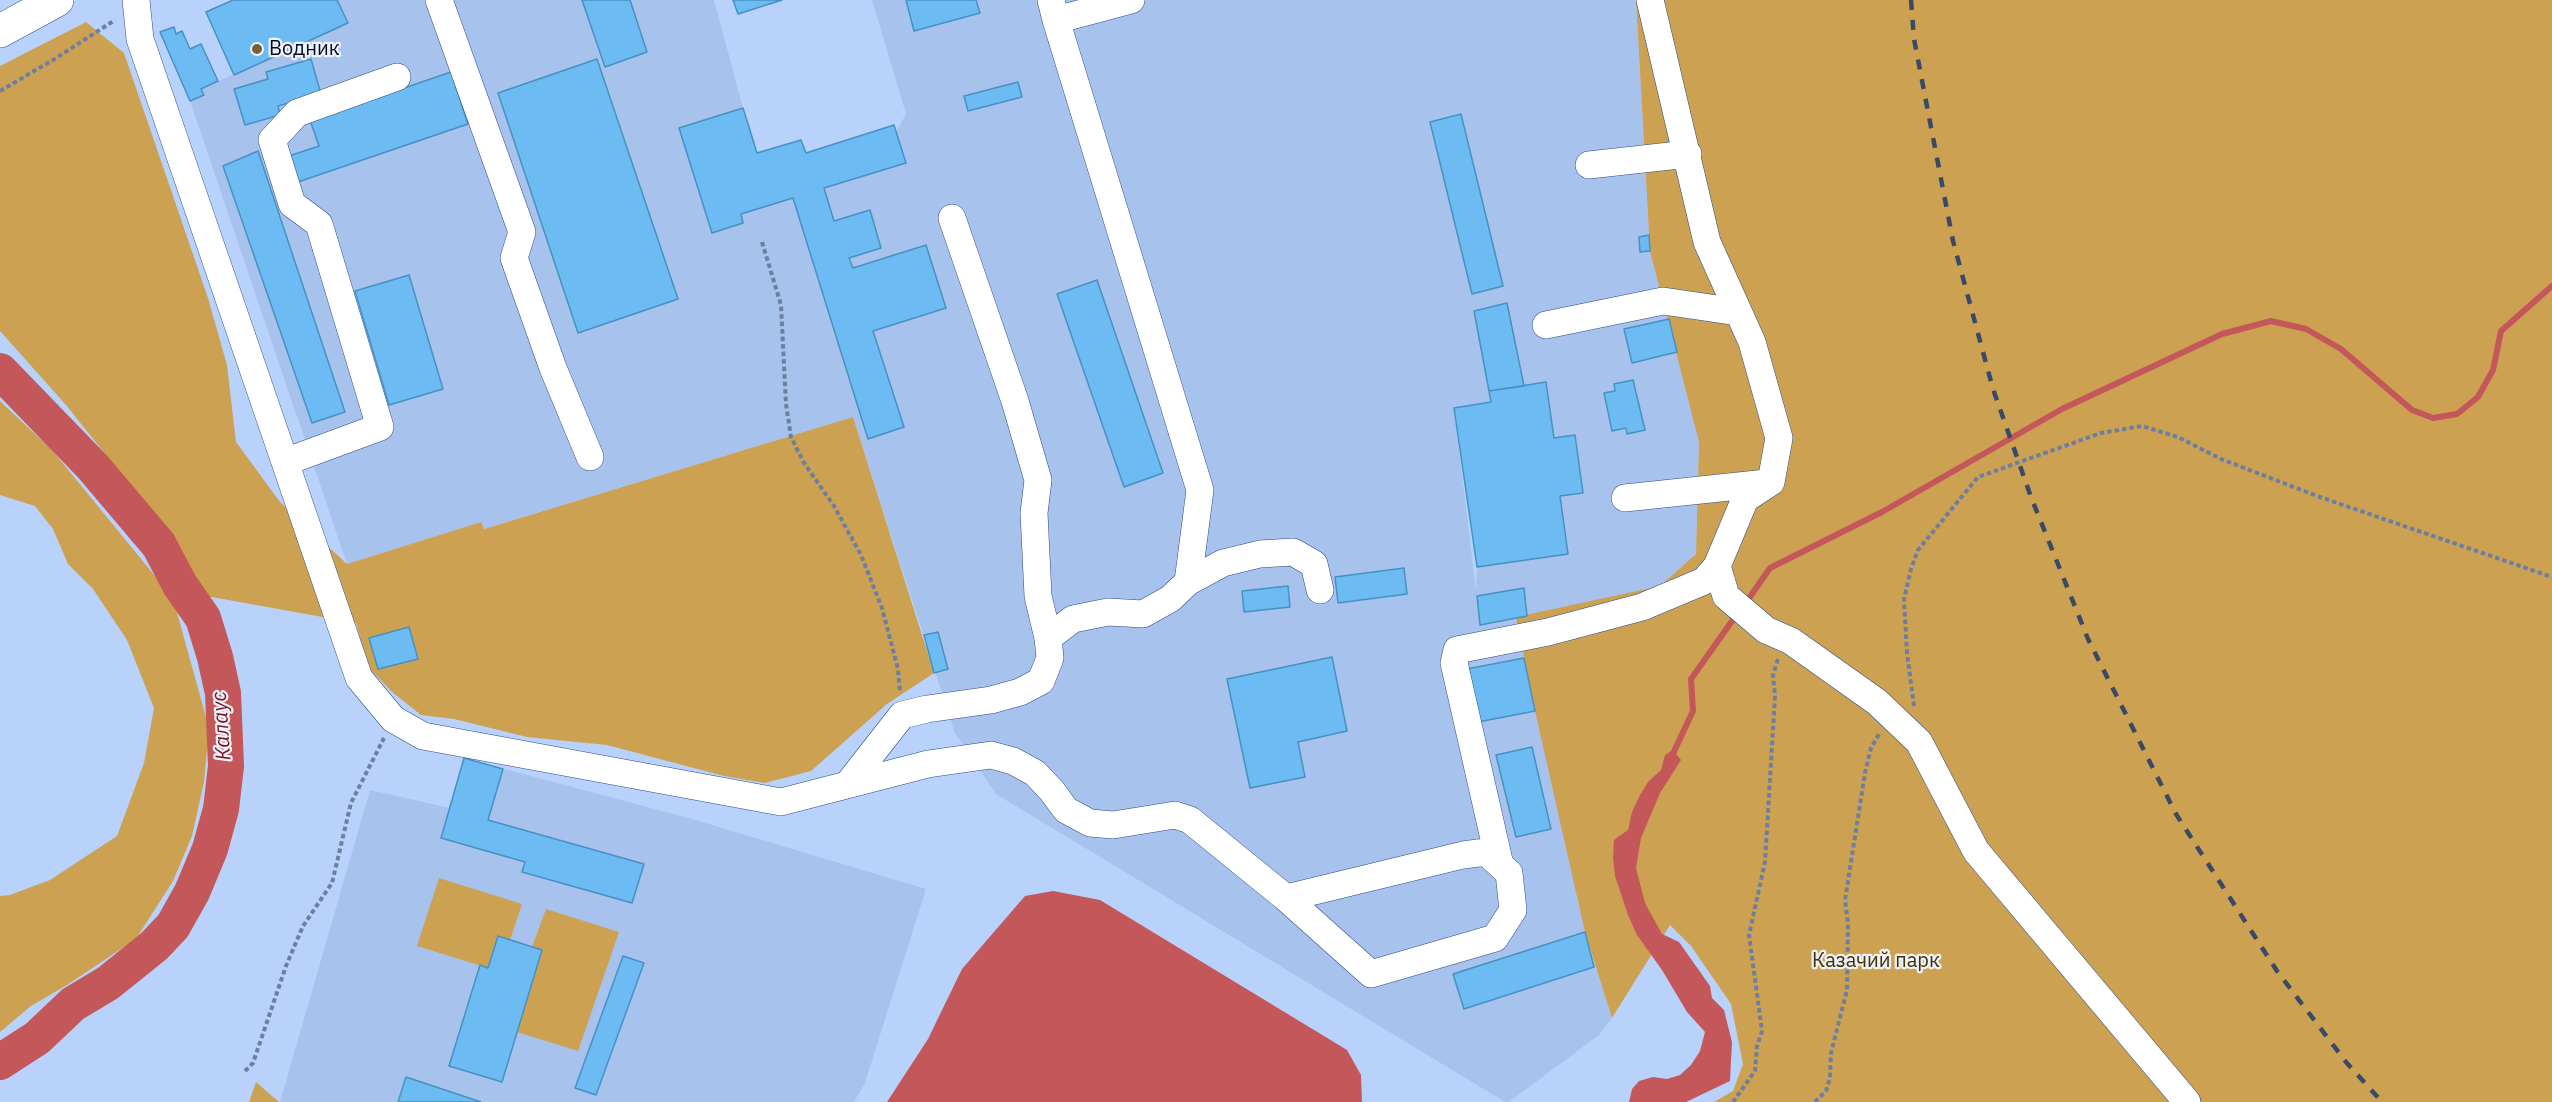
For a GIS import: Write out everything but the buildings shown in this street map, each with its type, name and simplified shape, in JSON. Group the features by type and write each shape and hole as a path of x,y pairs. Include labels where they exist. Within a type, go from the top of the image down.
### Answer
{"main road":[{"path":"0,31 57,0"}],"street":[{"path":"136,0 140,39 359,678 393,719 423,736 781,802 928,764 991,755 1013,761 1035,773 1066,810 1090,823 1113,825 1175,815 1190,820 1286,898 1371,974 1495,938 1513,910 1509,873 1486,852 1463,855 1286,898"},
{"path":"439,0 522,232 514,258 553,368 590,457"},
{"path":"1131,0 1053,10 1200,490 1188,582"},
{"path":"1500,865 1454,663 1458,650 1606,618 1674,595 1704,581 1717,566 1745,499 1771,482 1779,438 1752,342 1707,242 1650,0"},
{"path":"285,462 380,427 319,224 292,204 272,140 297,113 397,77"},
{"path":"1589,165 1688,154"},
{"path":"848,784 902,715 990,700 1020,692 1041,681 1050,658 1048,638 1038,596 1034,513 1038,480 1015,401 952,218"},
{"path":"1546,325 1663,301 1738,312"},
{"path":"1625,498 1771,482"},
{"path":"1048,638 1073,619 1108,612 1143,614 1170,599 1188,582 1223,563 1260,554 1293,552 1314,564 1320,590"},
{"path":"1717,566 1726,596 1766,630 1784,638 1877,702 1919,741 1976,851 2187,1102"}],"path":[{"path":"0,91 115,20"},
{"path":"762,242 781,305 786,404 791,437 804,464 834,506 861,555 882,608 898,669 902,715"},
{"path":"1919,741 1907,653 1905,599 1911,569 1918,550 1978,477 2101,433 2142,426 2178,437 2221,459 2317,496 2552,578"},
{"path":"1733,1102 1755,1071 1757,1046 1762,1031 1749,934 1765,862 1775,696 1773,675 1784,638"},
{"path":"1815,1102 1826,1091 1830,1078 1831,1053 1847,990 1848,923 1845,900 1865,773 1871,748 1892,716"},
{"path":"245,1071 253,1062 286,966 303,926 332,883 351,803 393,719"}],"shaded area":[{"path":"337,0 714,0 743,108 679,128 712,233 743,223 741,214 793,198 868,438 904,427 873,331 946,308 926,245 853,268 849,258 881,248 870,210 834,221 824,188 906,162 896,132 906,114 872,0 1636,0 1650,251 1699,442 1696,554 1660,586 1527,616 1524,588 1477,597 1481,625 1516,617 1585,932 1612,1018 1599,1035 1509,1102 1505,1102 996,794 955,733 853,417 483,529 481,522 347,564 190,101 160,32 174,27 177,34 182,31 190,48 201,44 218,81 348,23","holes":["1507,303 1524,386 1546,383 1554,438 1575,436 1583,493 1560,496 1568,554 1477,567 1476,591 1454,408 1491,402 1474,311"]},
{"path":"1673,750 1681,760 1660,793 1641,838 1636,868 1645,903 1662,934 1679,942 1710,986 1712,998 1724,1010 1732,1042 1730,1081 1686,1102 1629,1102 1632,1089 1639,1081 1653,1077 1667,1079 1680,1075 1691,1065 1700,1051 1705,1032 1687,1012 1662,970 1637,935 1615,876 1614,840 1628,830 1632,812 1640,795 1648,782 1661,770 1665,755"},
{"path":"464,758 692,819 926,889 865,1083 854,1102 280,1102 370,790 450,808"},
{"path":"1053,891 1100,900 1347,1050 1361,1075 1362,1102 887,1102 928,1039 962,969 1025,896"}],"green space":[{"name":"Казачий парк","path":"1636,0 2552,0 2552,1102 1714,1102 1733,1091 1743,1064 1731,1004 1691,946 1670,925 1612,1018 1585,932 1516,617 1660,586 1696,554 1699,442 1650,251"},
{"path":"86,22 124,53 208,298 227,365 236,442 280,502 347,564 481,522 484,529 853,417 934,673 887,704 811,771 765,783 724,776 607,745 527,737 454,719 421,715 392,692 368,667 356,623 206,596 154,515 66,405 0,331 0,66"},
{"path":"0,401 52,450 173,598 209,728 204,782 192,836 173,881 136,939 31,1006 0,1032 0,896 10,895 50,880 117,836 144,763 154,708 127,640 93,589 68,564 53,529 35,506 0,495"},
{"path":"439,878 522,904 510,940 498,937 488,968 417,946"},
{"path":"546,909 619,932 578,1051 517,1032 542,950 532,947"},
{"path":"256,1082 279,1102 249,1102"}],"waterway":[{"path":"1745,604 1770,568 1882,512 2062,409 2222,334 2271,321 2306,329 2341,349 2412,410 2433,418 2457,414 2478,397 2493,370 2501,331 2552,286"},
{"name":"Калаус","path":"0,371 93,467 159,545 180,585 203,618 223,693 226,766 221,809 210,849 192,892 173,926 154,946 108,983 73,1004 37,1038 0,1062"},
{"path":"1671,758 1693,711 1691,679 1737,614"}],"railway":[{"path":"1911,0 1914,39 1953,241 1993,389 2031,497 2088,639 2176,814 2277,971 2346,1062 2382,1102"}],"place":[{"name":"Водник","path":"257,49"}]}
